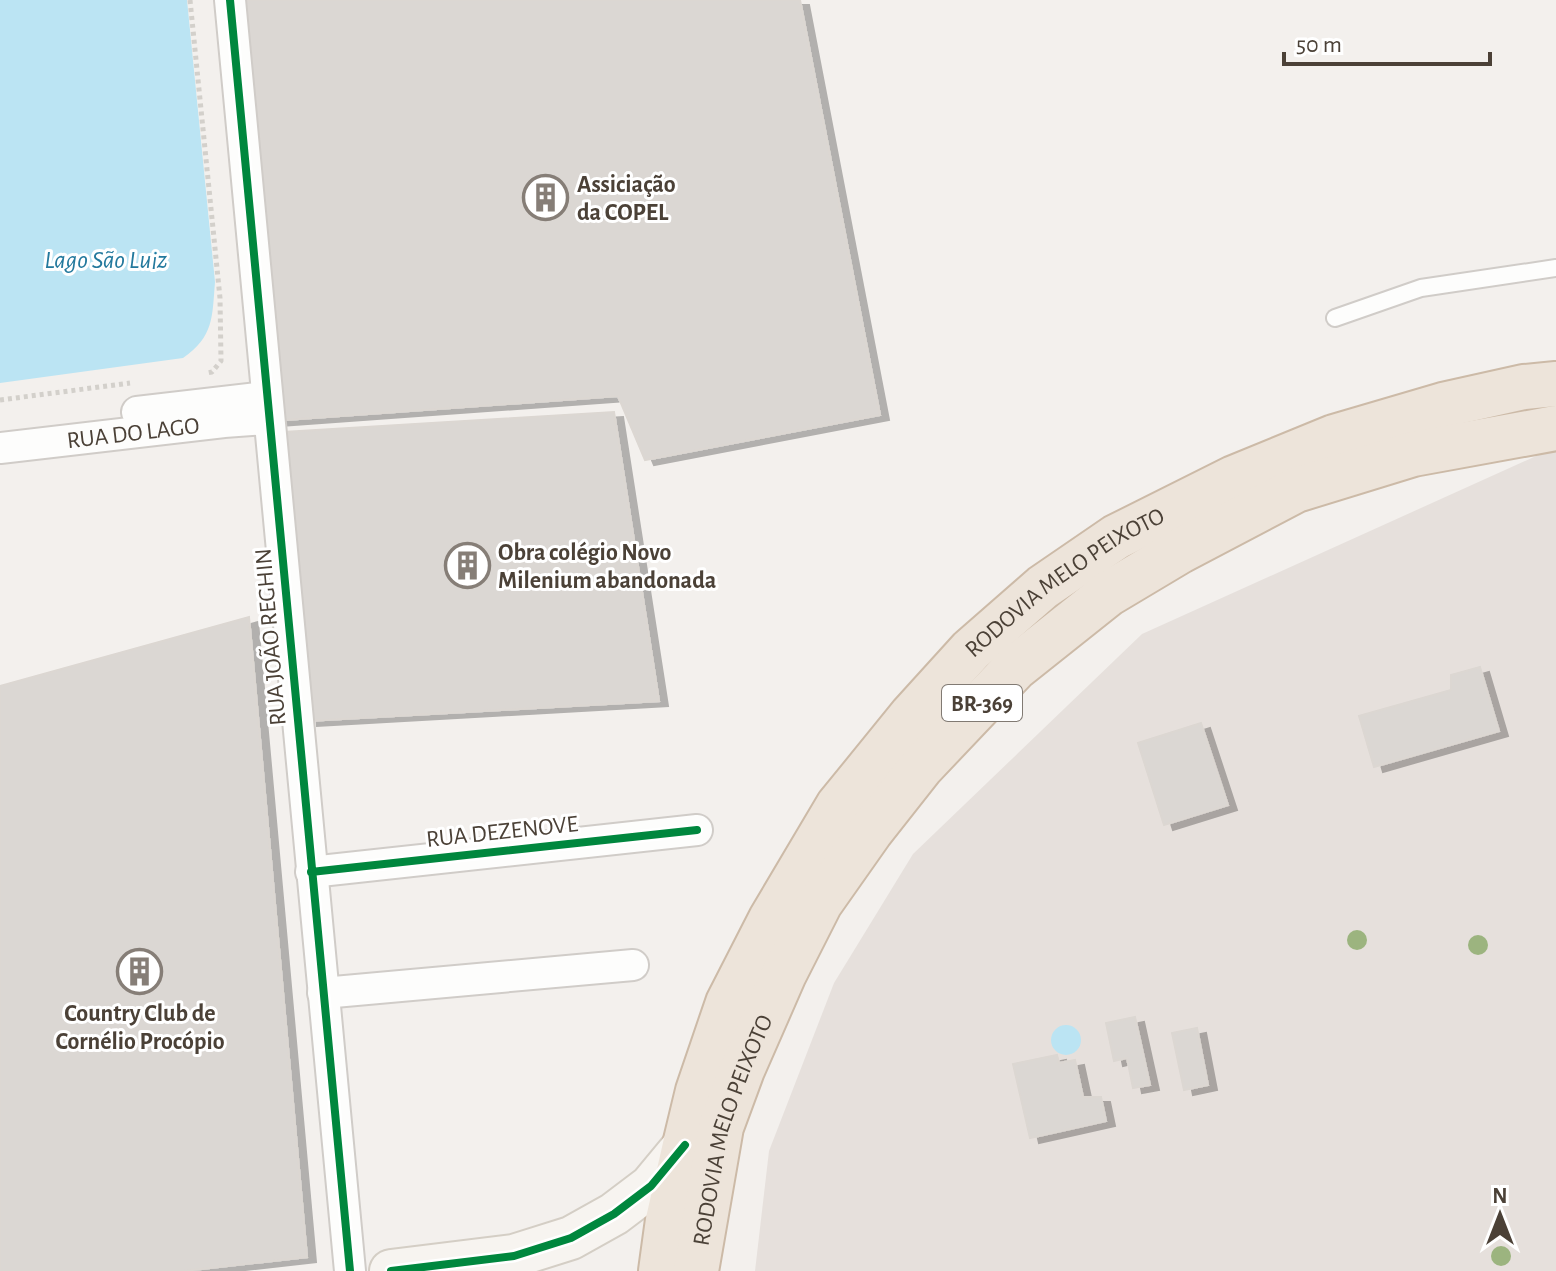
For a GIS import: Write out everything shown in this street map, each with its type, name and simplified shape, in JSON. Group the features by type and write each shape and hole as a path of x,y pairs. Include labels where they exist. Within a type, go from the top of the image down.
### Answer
{"highway":[{"name":"RODOVIA MELO PEIXOTO","path":"661,1271 668,1220 698,1091 728,1003 771,919 838,806 912,715 971,650 1043,587 1116,537 1234,478 1334,437 1443,405 1524,387 1556,384"},
{"name":"RODOVIA MELO PEIXOTO","path":"696,1271 721,1127 784,974 820,903 922,766 1015,668 1108,594 1180,551 1296,490 1413,454 1556,428"}],"street":[{"name":"RUA JOÃO REGHIN","path":"230,0 350,1271"},
{"path":"0,429 180,406 267,408"},
{"name":"RUA DO LAGO","path":"0,448 224,422 267,408"},
{"name":"RUA DEZENOVE","path":"311,872 697,830"},
{"path":"323,993 633,965"},
{"path":"391,1271 514,1256 571,1238 614,1214 651,1186 685,1145"}],"lane":[{"path":"1335,318 1421,288 1556,268"}],"path":[{"path":"190,0 221,328 221,361 212,372 197,374"},
{"path":"0,400 136,382"}],"shaded area":[{"path":"1556,447 1556,1271 755,1271 769,1151 834,983 913,854 1142,634"}],"water":[{"name":"Lago São Luiz","path":"0,0 187,0 215,282 210,325 201,342 183,358 0,383"},
{"path":"1066,1025 1077,1029 1081,1040 1077,1051 1066,1055 1055,1051 1051,1040 1055,1029"}],"building":[{"name":"Assiciação da COPEL","path":"236,0 800,0 880,415 645,460 618,396 272,421"},
{"name":"Obra colégio Novo Milenium abandonada","path":"614,412 659,701 308,721 284,432"},
{"name":"Country Club de Cornélio Procópio","path":"249,617 307,1257 184,1271 0,1271 0,686"},
{"path":"1480,667 1499,731 1374,767 1359,716 1451,690 1451,675"},
{"path":"1201,723 1228,805 1164,825 1138,743"},
{"path":"1135,1017 1150,1085 1133,1088 1127,1058 1114,1061 1106,1023"},
{"path":"1197,1028 1208,1085 1184,1090 1172,1033"},
{"path":"1057,1055 1059,1063 1075,1060 1083,1097 1101,1097 1106,1121 1030,1138 1013,1064"}],"cycle path":[{"path":"230,0 350,1271"},
{"path":"311,872 697,830"},
{"path":"391,1271 514,1256 571,1238 614,1214 651,1186 685,1145"}],"place":[{"name":"Assiciação da COPEL","path":"546,198"},
{"name":"Obra colégio Novo Milenium abandonada","path":"467,566"},
{"name":"Country Club de Cornélio Procópio","path":"140,971"}]}
